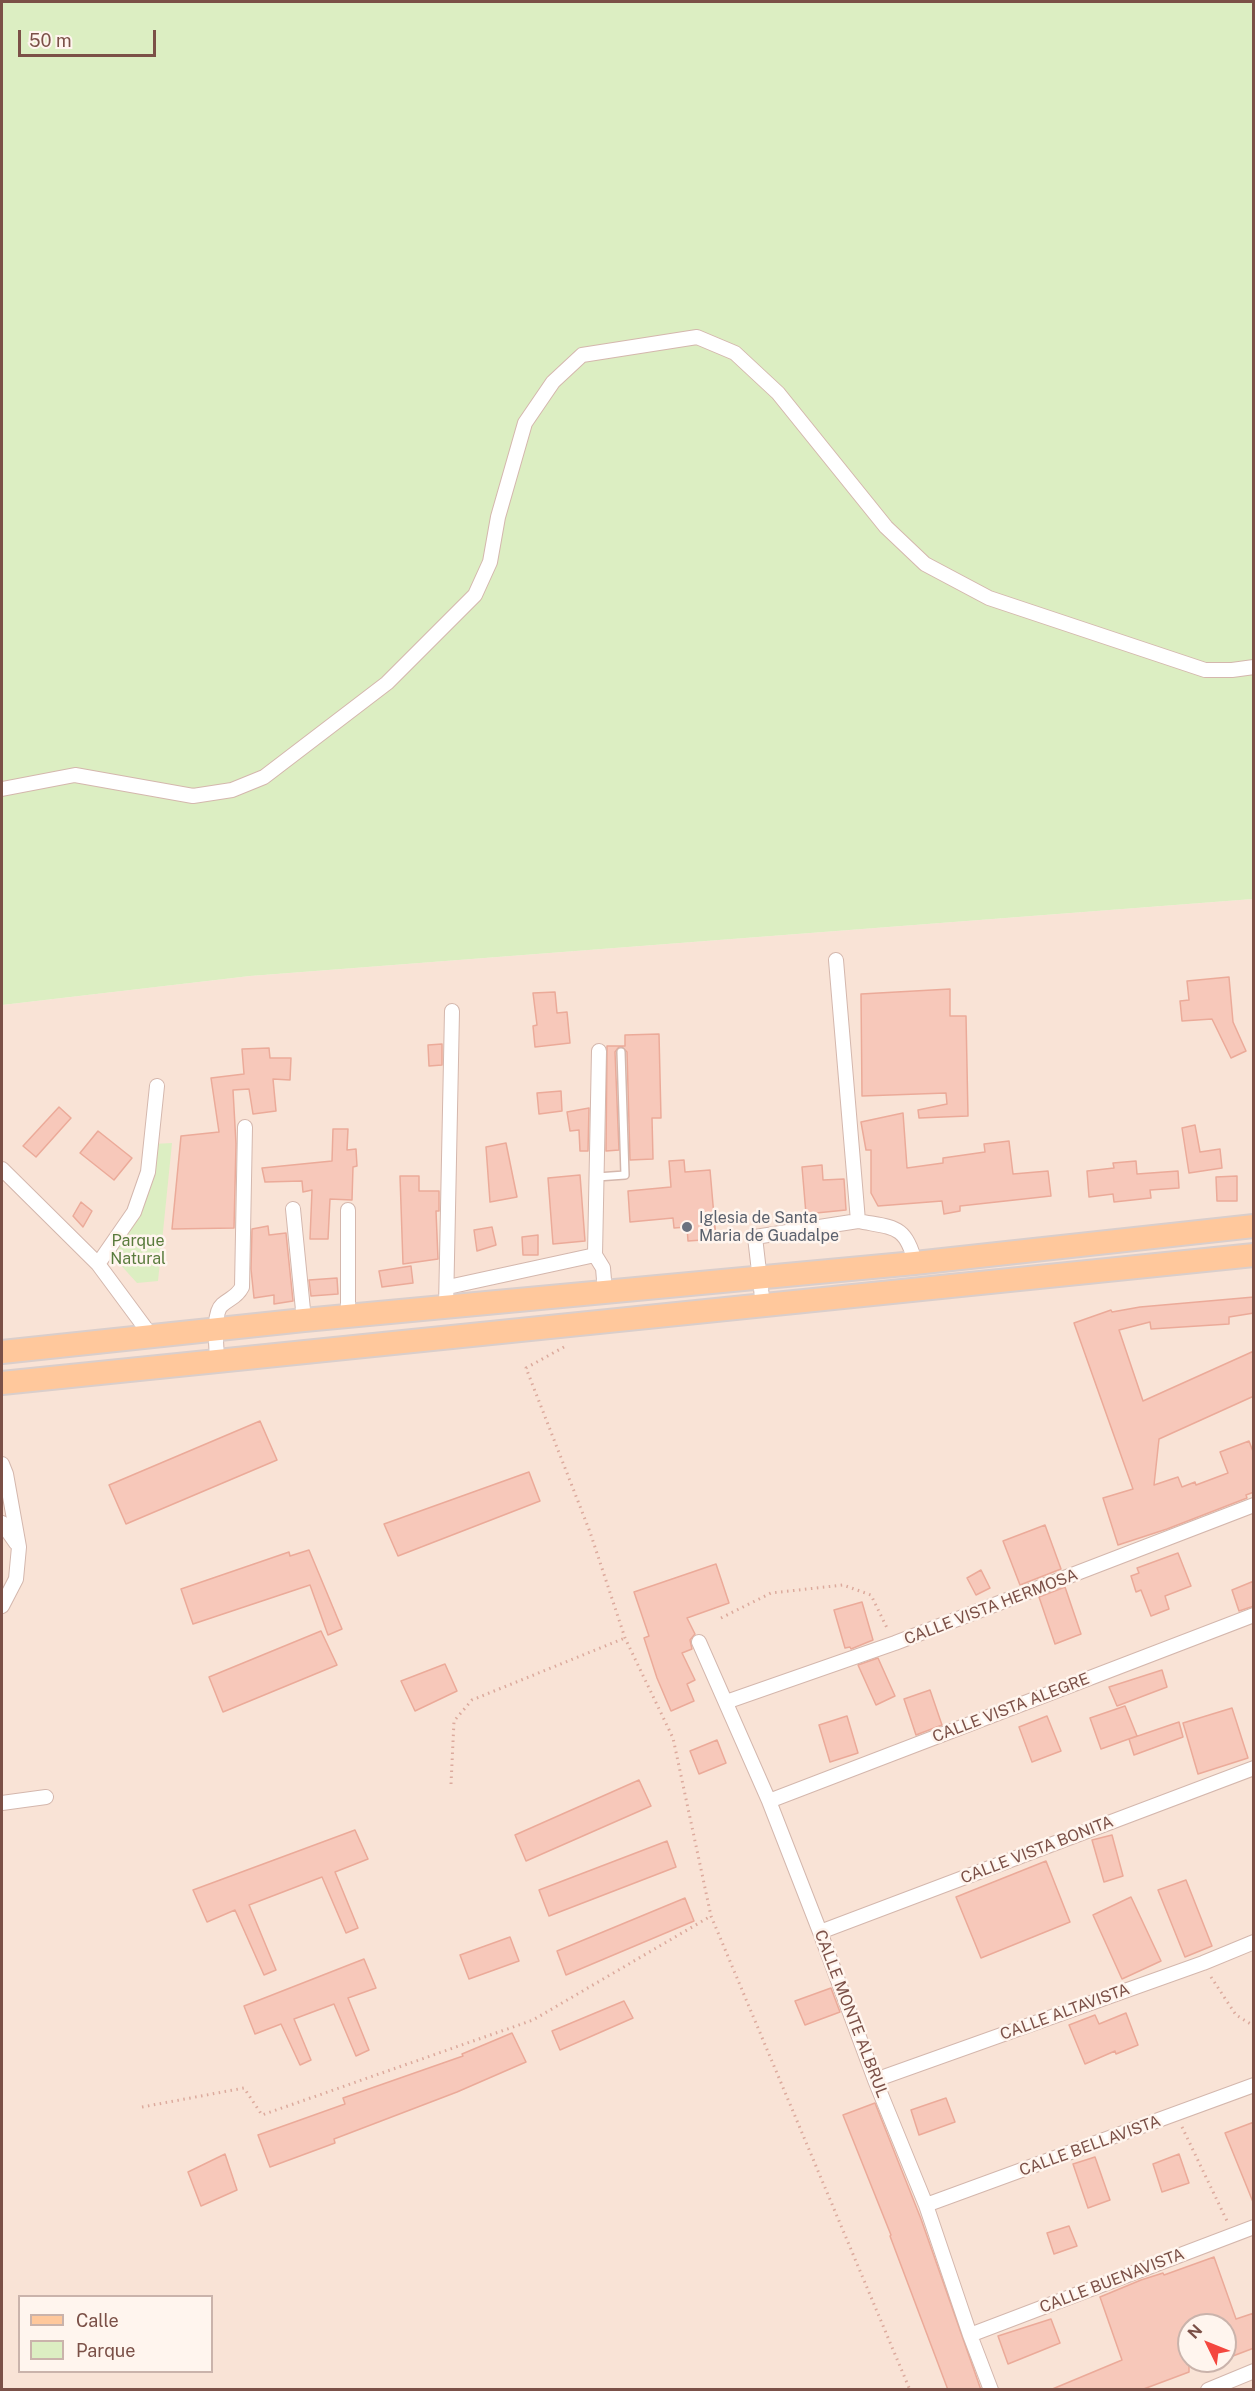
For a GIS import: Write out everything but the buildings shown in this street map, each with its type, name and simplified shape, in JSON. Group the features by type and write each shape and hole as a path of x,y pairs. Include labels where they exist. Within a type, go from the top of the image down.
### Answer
{"main road":[{"path":"2,1352 348,1316 447,1297 605,1292 915,1263 1254,1226"},
{"path":"2,1383 1254,1255"}],"street":[{"path":"2,789 75,776 194,796 232,790 264,777 387,683 475,595 490,562 498,516 525,423 553,382 582,355 697,337 735,353 778,393 886,527 924,564 989,598 1205,670 1254,667"},
{"path":"836,960 858,1221"},
{"path":"452,1011 447,1297 595,1255"},
{"path":"599,1051 595,1255 603,1268 605,1292"},
{"path":"99,1264 134,1212 148,1172 157,1086"},
{"path":"217,1361 217,1313 221,1306 237,1296 242,1287 245,1126"},
{"path":"2,1169 99,1264 152,1337"},
{"path":"293,1209 304,1320"},
{"path":"348,1210 348,1316"},
{"path":"763,1306 755,1237 858,1221 897,1228 910,1244 915,1263"},
{"path":"2,1464 6,1474 19,1547 16,1579 2,1606"},
{"name":"CALLE VISTA HERMOSA","path":"726,1702 895,1643 1254,1505"},
{"path":"2,1523 19,1547"},
{"name":"CALLE VISTA ALEGRE","path":"769,1801 1254,1615"},
{"name":"CALLE MONTE ALBRUL","path":"699,1642 769,1801 875,2080 926,2205 991,2390"},
{"name":"CALLE VISTA BONITA","path":"820,1932 1254,1768"},
{"path":"2,1803 46,1797"},
{"name":"CALLE ALTAVISTA","path":"875,2080 1203,1963 1254,1942"},
{"name":"CALLE BELLAVISTA","path":"926,2205 1254,2085"},
{"name":"CALLE BUENAVISTA","path":"970,2335 1254,2227"},
{"path":"1208,2390 1254,2371"}],"lane":[{"path":"597,1177 625,1175 621,1053"}],"path":[{"path":"565,1347 526,1368 590,1532 625,1638 673,1738 711,1916 910,2390"},
{"path":"721,1618 771,1593 843,1585 871,1595 895,1643"},
{"path":"451,1784 454,1721 472,1700 625,1638"},
{"path":"142,2107 244,2088 262,2115 533,2020 711,1916"},
{"path":"1203,1963 1222,1997 1236,2015 1254,2026"},
{"path":"1176,2114 1234,2235"}],"shaded area":[{"path":"1253,899 1253,2389 2,2389 2,1005 250,976"}],"green space":[{"path":"2,2 1253,2 1253,899 250,976 2,1005"},
{"name":"Parque Natural","path":"172,1143 158,1281 137,1283 109,1252 138,1214 153,1144"}],"place":[{"name":"Iglesia de Santa Maria de Guadalpe","path":"687,1227"}]}
